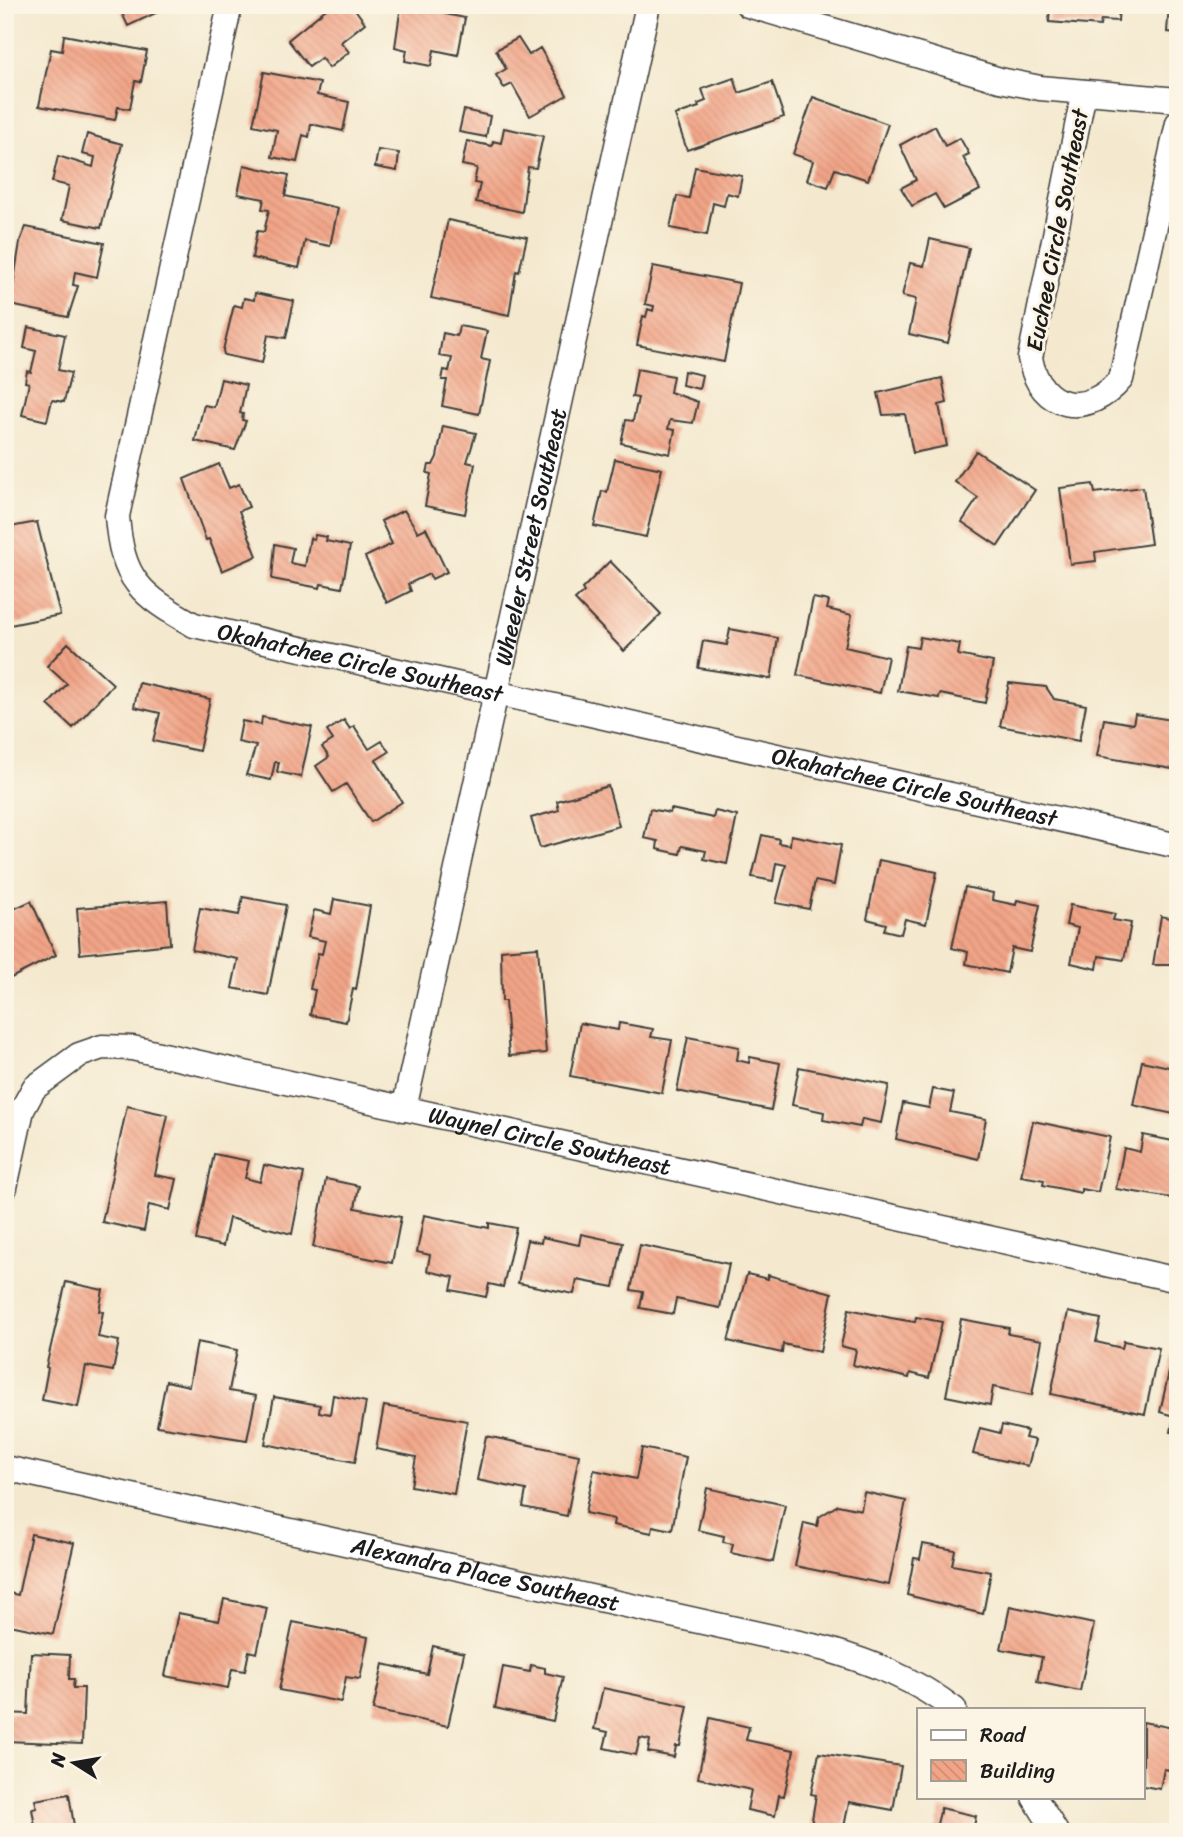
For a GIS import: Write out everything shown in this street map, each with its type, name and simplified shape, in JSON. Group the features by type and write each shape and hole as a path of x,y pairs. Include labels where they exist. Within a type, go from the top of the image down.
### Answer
{"street":[{"name":"Okahatchee Circle Southeast","path":"230,5 117,516 119,545 125,565 152,602 194,625 1178,846"},
{"name":"Wheeler Street Southeast","path":"404,1109 648,5"},
{"path":"748,5 1000,80 1084,92 1178,100"},
{"name":"Euchee Circle Southeast","path":"1084,92 1030,358 1033,377 1044,393 1064,403 1089,404 1112,390 1121,379 1178,123"},
{"name":"Waynel Circle Southeast","path":"5,1187 22,1110 34,1088 79,1055 102,1047 132,1048 1178,1280"},
{"name":"Alexandra Place Southeast","path":"5,1468 826,1649 875,1664 924,1687 953,1708"},
{"path":"1035,1798 1056,1832"}],"building":[{"path":"118,5 157,5 160,11 128,26"},
{"path":"331,5 352,5 365,23 341,42 349,52 329,68 321,58 309,67 288,40"},
{"path":"401,5 446,7 445,14 465,18 458,55 434,50 431,66 405,61 407,50 395,47"},
{"path":"1050,5 1119,5 1118,21 1101,20 1100,26 1049,22"},
{"path":"1169,5 1178,5 1178,33 1167,32"},
{"path":"64,35 147,51 141,82 135,81 130,109 118,107 115,120 39,106 51,49 62,51"},
{"path":"518,38 529,55 540,48 567,95 530,116 512,84 504,88 496,75 506,69 496,50"},
{"path":"264,72 320,83 317,95 349,102 343,131 311,124 309,137 303,135 297,162 272,157 277,130 253,125"},
{"path":"734,78 739,93 772,82 784,117 687,150 675,115 699,107 698,104 706,101 702,89"},
{"path":"813,97 888,124 868,180 835,169 828,187 807,180 813,161 793,154"},
{"path":"464,110 490,116 486,137 459,132"},
{"path":"935,126 945,146 960,138 969,154 963,157 980,190 944,209 935,194 912,206 901,188 916,180 900,145"},
{"path":"504,128 543,136 536,168 528,167 522,212 476,202 480,184 474,183 477,168 462,165 467,141 492,146 493,141 501,143"},
{"path":"87,134 122,144 101,228 62,220 69,186 52,182 58,156 93,167 95,157 82,154"},
{"path":"378,150 399,153 397,171 375,167"},
{"path":"244,165 289,175 285,196 338,208 330,246 305,241 299,268 252,258 257,231 264,232 269,210 262,209 264,199 238,194"},
{"path":"695,167 742,176 738,196 727,193 724,206 713,203 707,235 670,228 677,196 689,198"},
{"path":"448,220 527,237 519,272 516,271 509,315 431,298"},
{"path":"26,227 104,243 97,277 75,272 73,285 78,286 68,317 10,305 20,242"},
{"path":"930,239 969,248 948,343 909,334 916,299 902,296 910,263 924,266"},
{"path":"653,266 739,283 724,362 637,345 643,316 646,317 648,309 653,311 654,306 645,304"},
{"path":"255,293 294,301 286,338 268,335 262,363 224,355 223,350 234,305 242,307 244,298 254,300"},
{"path":"459,326 487,331 481,359 490,361 479,414 442,406 447,380 442,380 444,370 449,371 452,358 439,356 443,333 457,336"},
{"path":"28,327 65,335 58,370 71,373 64,402 52,400 47,421 22,415 29,383 25,382 27,371 31,372 36,351 24,348"},
{"path":"637,369 673,376 670,392 698,402 693,423 670,420 668,429 675,430 670,454 621,443 626,420 633,421 638,398 632,397"},
{"path":"684,371 702,375 699,389 682,385"},
{"path":"942,378 947,403 939,405 947,446 913,453 905,414 883,415 878,393"},
{"path":"221,379 246,385 240,413 243,414 242,420 246,421 235,450 195,441 204,405 214,407"},
{"path":"443,426 476,433 467,462 475,464 465,514 425,506 431,474 427,473 429,465 433,465 437,457"},
{"path":"976,451 1035,490 998,546 962,522 978,498 955,482"},
{"path":"615,459 662,469 646,537 594,526 602,491 607,492"},
{"path":"219,464 229,488 239,484 249,507 239,511 257,556 222,571 209,539 206,540 184,479"},
{"path":"1093,484 1095,493 1143,487 1151,544 1095,552 1096,561 1070,564 1060,488"},
{"path":"404,510 418,532 426,528 447,572 432,579 429,574 408,584 411,591 387,603 365,557 392,544 381,521"},
{"path":"37,522 60,615 5,626 5,528"},
{"path":"315,535 327,537 326,541 350,546 342,588 321,584 320,588 272,579 275,544 293,548 290,563 305,566 310,538 314,539"},
{"path":"610,561 661,614 624,651 575,600 584,592 582,589"},
{"path":"813,598 829,601 827,609 852,615 845,647 888,657 880,693 797,675"},
{"path":"730,629 778,638 771,679 698,668 703,641 727,645"},
{"path":"920,637 960,644 958,655 993,662 985,703 940,694 939,698 898,691 906,646 918,648"},
{"path":"68,643 113,684 73,728 48,705 67,684 47,666"},
{"path":"139,683 210,699 199,751 153,741 160,713 134,707"},
{"path":"1009,683 1046,687 1054,699 1086,705 1079,741 1000,726"},
{"path":"1135,714 1178,721 1178,770 1097,756 1104,719 1133,724"},
{"path":"262,717 312,727 301,777 277,772 279,762 275,762 271,780 246,775 256,746 238,742 242,721 261,725"},
{"path":"344,720 350,729 354,726 369,749 382,741 389,752 376,760 402,802 371,822 346,784 333,792 316,766 329,757 322,747 333,740 327,731"},
{"path":"608,786 619,826 540,848 531,818 559,810 557,801"},
{"path":"650,809 670,813 671,809 713,818 715,811 737,816 727,864 704,859 706,851 682,846 680,854 657,849 658,841 644,838"},
{"path":"762,835 779,839 778,843 790,845 791,835 841,845 834,885 815,881 809,909 776,903 786,865 776,863 773,881 752,877"},
{"path":"879,860 937,872 926,924 905,919 901,934 884,930 886,924 867,919"},
{"path":"965,887 993,893 992,900 1016,905 1017,900 1040,905 1030,952 1012,948 1007,973 966,964 968,952 952,948"},
{"path":"243,897 286,905 268,995 232,988 238,959 192,950 200,908 239,915"},
{"path":"334,899 370,906 356,990 353,989 346,1022 310,1015 315,990 310,989 318,953 322,954 325,941 308,937 314,910 331,914"},
{"path":"31,901 56,955 5,981 5,913"},
{"path":"167,901 170,944 80,954 77,908"},
{"path":"1070,905 1115,914 1113,920 1131,923 1124,960 1099,956 1097,969 1071,963 1078,928 1066,925"},
{"path":"1161,916 1178,920 1178,965 1153,965"},
{"path":"538,947 546,1053 509,1056 505,1001 502,1001 501,950"},
{"path":"580,1023 618,1030 619,1023 653,1029 651,1037 672,1040 662,1093 570,1076"},
{"path":"688,1037 739,1047 737,1060 749,1063 750,1057 780,1063 771,1110 677,1091"},
{"path":"1142,1061 1178,1069 1178,1115 1133,1105"},
{"path":"799,1067 889,1085 881,1123 862,1119 860,1127 823,1120 824,1112 792,1105"},
{"path":"933,1089 954,1093 950,1112 986,1119 978,1159 896,1139 903,1103 929,1108"},
{"path":"127,1106 168,1115 155,1175 177,1179 170,1210 149,1205 144,1231 102,1222"},
{"path":"1033,1121 1110,1137 1098,1192 1081,1189 1081,1193 1043,1185 1044,1180 1021,1176"},
{"path":"1143,1135 1178,1142 1178,1199 1116,1189 1124,1148 1140,1152"},
{"path":"214,1154 249,1161 245,1178 260,1182 264,1165 304,1173 292,1234 229,1218 223,1246 196,1240"},
{"path":"326,1179 359,1186 355,1208 401,1217 392,1263 313,1247"},
{"path":"424,1215 489,1228 489,1223 516,1228 503,1287 489,1284 486,1297 451,1290 454,1277 427,1271 430,1255 417,1252"},
{"path":"581,1234 623,1243 614,1287 577,1280 574,1294 518,1283 527,1240 541,1243 542,1237 579,1245"},
{"path":"640,1245 729,1264 720,1308 676,1299 673,1314 640,1308 643,1292 631,1290"},
{"path":"747,1274 768,1279 768,1275 832,1293 820,1352 783,1344 782,1353 728,1341"},
{"path":"66,1282 103,1290 99,1311 103,1312 98,1337 119,1341 113,1371 86,1366 78,1407 42,1400 48,1368 46,1367"},
{"path":"849,1309 915,1322 916,1317 942,1322 929,1378 910,1373 909,1378 853,1365 856,1350 841,1346"},
{"path":"1068,1312 1101,1319 1096,1342 1122,1348 1124,1341 1159,1348 1145,1414 1051,1394"},
{"path":"961,1319 1009,1328 1008,1334 1042,1340 1032,1395 993,1387 990,1405 946,1396"},
{"path":"1177,1336 1178,1433 1171,1432 1174,1416 1160,1412"},
{"path":"197,1342 237,1350 229,1391 256,1396 247,1440 157,1426 166,1381 189,1386"},
{"path":"333,1395 366,1402 355,1462 265,1444 274,1397 320,1405 319,1412 330,1414"},
{"path":"384,1406 467,1421 454,1494 411,1486 416,1457 376,1449"},
{"path":"1002,1425 1027,1431 1025,1438 1035,1440 1028,1466 973,1454 980,1428 1000,1433"},
{"path":"486,1436 579,1455 567,1516 523,1507 526,1490 477,1480"},
{"path":"642,1448 686,1457 672,1530 653,1526 652,1533 613,1525 614,1519 585,1513 594,1470 636,1479"},
{"path":"707,1488 785,1505 773,1562 731,1553 733,1544 723,1542 724,1536 698,1530"},
{"path":"864,1492 906,1501 889,1585 795,1566 804,1523 817,1526 819,1517 838,1505 861,1510"},
{"path":"31,1534 74,1543 53,1634 5,1624 5,1592 18,1595"},
{"path":"923,1544 955,1550 952,1565 991,1572 983,1614 907,1595 914,1558 920,1559"},
{"path":"224,1599 267,1608 257,1653 249,1651 245,1671 232,1669 228,1688 165,1676 178,1613 219,1621"},
{"path":"1010,1606 1094,1624 1080,1691 1037,1682 1042,1657 1001,1649"},
{"path":"293,1622 368,1637 360,1679 346,1677 341,1702 279,1690"},
{"path":"433,1646 464,1653 448,1726 373,1710 383,1664 427,1674"},
{"path":"31,1653 70,1655 69,1679 74,1679 73,1688 84,1688 82,1744 5,1741 5,1713 28,1714"},
{"path":"531,1665 545,1668 545,1673 563,1677 553,1721 495,1708 503,1667 530,1672"},
{"path":"603,1688 688,1706 680,1746 676,1746 674,1757 648,1752 650,1740 640,1738 636,1755 604,1748 608,1732 594,1729"},
{"path":"710,1718 749,1727 746,1740 794,1750 784,1796 779,1795 775,1816 747,1810 751,1790 698,1778"},
{"path":"1144,1722 1178,1729 1169,1770 1164,1769 1160,1789 1144,1786"},
{"path":"819,1753 901,1766 893,1810 849,1802 843,1832 810,1832 816,1795 811,1794"},
{"path":"69,1794 75,1832 36,1832 32,1809 37,1808 35,1800"},
{"path":"941,1808 976,1816 973,1832 935,1832"}]}
